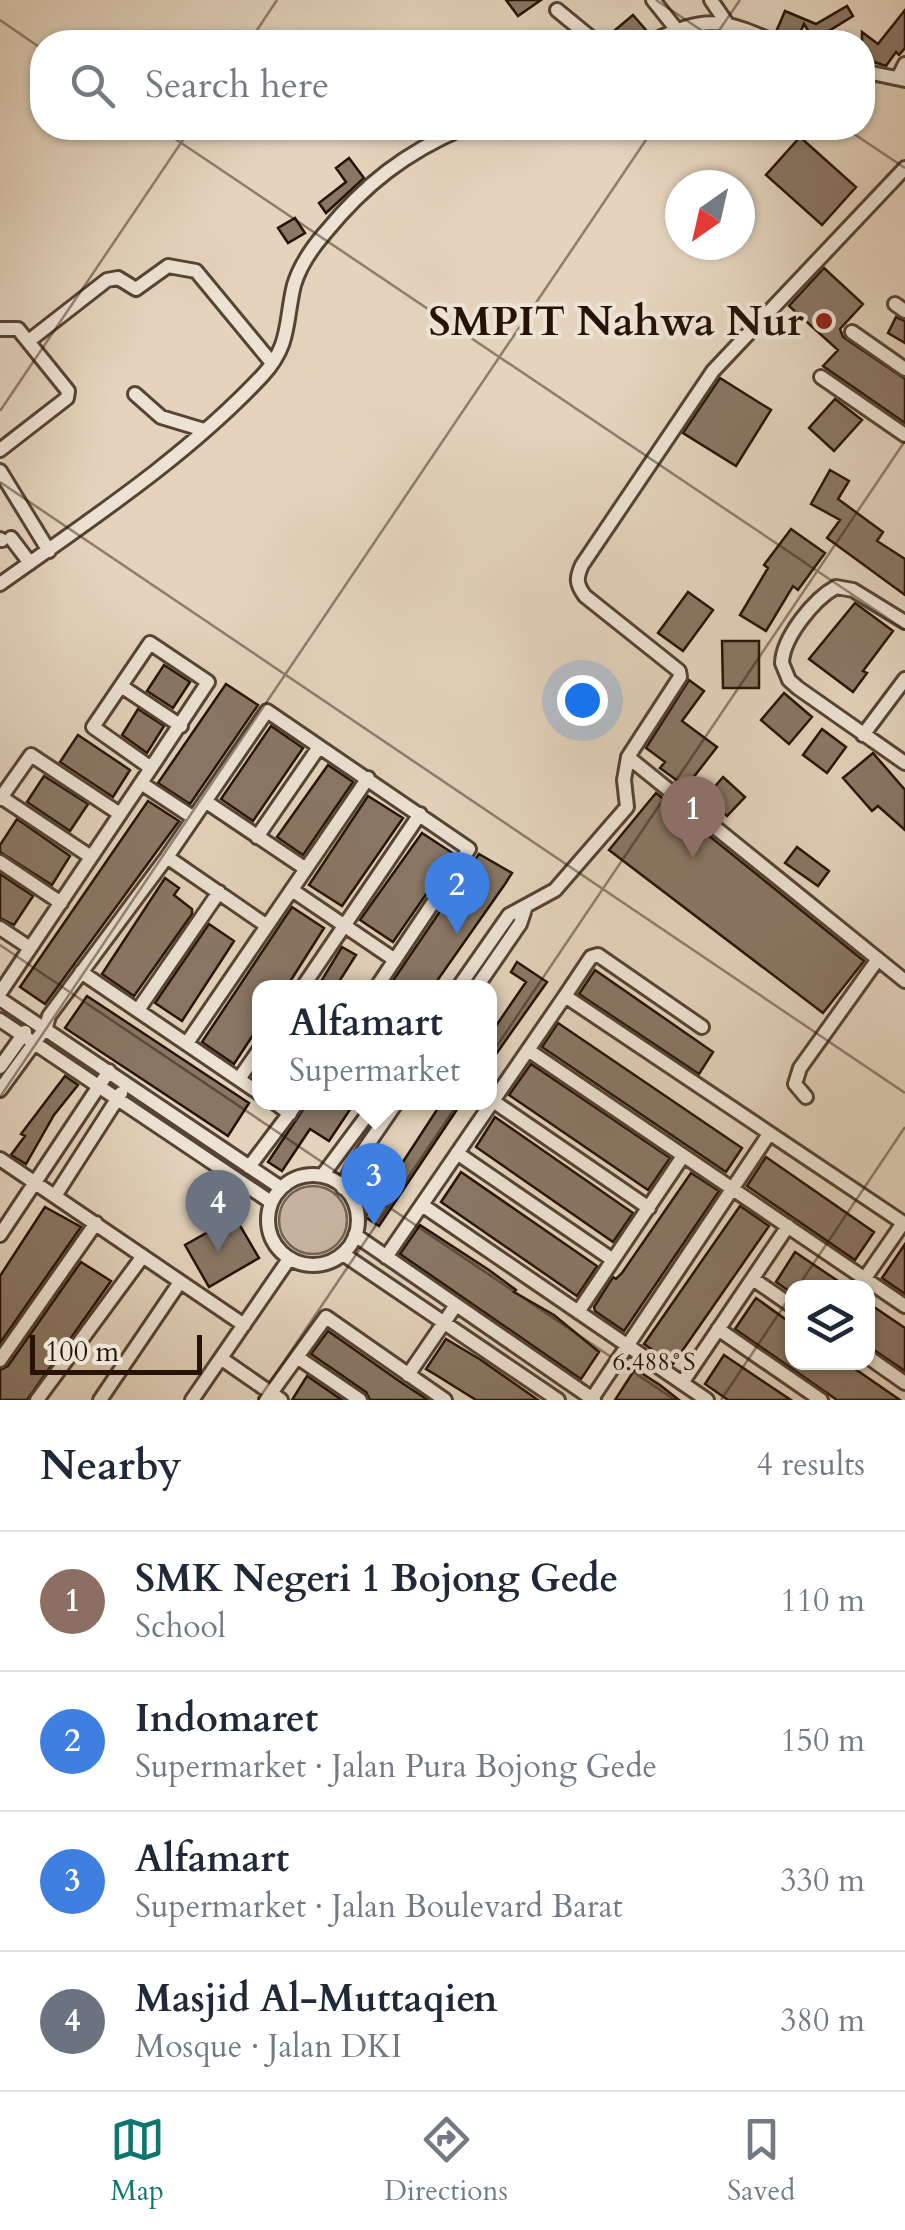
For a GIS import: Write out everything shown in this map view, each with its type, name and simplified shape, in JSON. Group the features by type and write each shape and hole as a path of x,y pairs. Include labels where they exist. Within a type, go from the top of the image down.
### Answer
{"street":[{"path":"654,0 676,30 707,21 726,22 745,30"},
{"path":"711,0 726,22"},
{"path":"557,10 581,30"},
{"path":"875,73 902,79 905,64"},
{"path":"0,584 136,486 204,430 272,363 286,341 295,282 314,247 366,186 441,140"},
{"path":"463,980 508,915 555,890 627,807 624,780 628,757 676,684 678,670 585,596 577,576 582,565 713,371 905,168"},
{"path":"30,340 107,280 118,278 136,289 162,268 175,266 196,271 272,363"},
{"path":"0,330 18,329 68,391 67,398 0,450"},
{"path":"852,332 905,369"},
{"path":"821,377 905,435"},
{"path":"135,394 161,417 204,430"},
{"path":"0,471 48,551"},
{"path":"4,539 30,563"},
{"path":"905,622 853,590 836,587 820,598 782,654 790,680 905,763"},
{"path":"152,768 93,727 150,644 208,685 0,996 32,1020 47,1021 127,1084 281,1188"},
{"path":"864,735 905,678"},
{"path":"121,686 181,726"},
{"path":"0,1067 47,1021 267,711 469,849 381,980"},
{"path":"257,837 319,747"},
{"path":"92,857 1,798 31,755 120,814"},
{"path":"628,757 905,981"},
{"path":"187,1043 368,778"},
{"path":"142,783 194,818"},
{"path":"205,801 306,870"},
{"path":"307,980 420,814"},
{"path":"167,857 268,926"},
{"path":"0,862 61,903"},
{"path":"292,890 395,960"},
{"path":"138,1010 219,892"},
{"path":"482,980 520,924 526,906"},
{"path":"0,928 30,948"},
{"path":"497,1095 590,957 598,955 702,1027"},
{"path":"806,1097 795,1084 800,1068 878,959"},
{"path":"81,972 252,1087"},
{"path":"564,996 904,1224 865,1278"},
{"path":"0,1020 271,1202"},
{"path":"0,1090 28,1039 32,1020"},
{"path":"528,1050 905,1306"},
{"path":"239,1079 252,1060"},
{"path":"0,1235 109,1071"},
{"path":"55,1196 127,1084"},
{"path":"497,1104 649,1208"},
{"path":"249,1167 292,1110"},
{"path":"322,1176 371,1110"},
{"path":"343,1188 350,1169 391,1110"},
{"path":"386,1257 487,1110"},
{"path":"355,1235 592,1400 769,1134"},
{"path":"457,1153 614,1260"},
{"path":"578,1312 683,1156"},
{"path":"0,1160 244,1325"},
{"path":"307,1176 322,1176 343,1188 356,1210 355,1235 343,1254 326,1264 308,1265 289,1259 274,1245 267,1225 271,1202 281,1188 307,1176"},
{"path":"422,1205 707,1400"},
{"path":"0,1360 96,1224"},
{"path":"682,1383 788,1226"},
{"path":"343,1254 558,1400"},
{"path":"37,1400 143,1256"},
{"path":"192,1400 289,1259"},
{"path":"753,1278 785,1301"},
{"path":"100,1400 180,1282"},
{"path":"408,1374 456,1305"},
{"path":"222,1359 273,1398 326,1317 445,1400"},
{"path":"718,1330 820,1400"},
{"path":"298,1356 360,1400"},
{"path":"875,1363 905,1383"}],"shaded area":[{"path":"313,1186 337,1196 347,1220 337,1244 313,1254 289,1244 279,1220 289,1196"}],"building":[{"path":"506,0 541,0 518,16"},
{"path":"847,6 853,16 830,30 808,30 804,24 801,30 777,30 785,11 816,24"},
{"path":"905,10 905,48 899,55 896,52 886,66 875,62 875,42 878,44"},
{"path":"633,15 646,30 615,30"},
{"path":"797,140 803,140 856,187 822,225 766,175"},
{"path":"349,158 364,178 326,213 319,203 346,182 336,168"},
{"path":"295,218 305,233 288,243 278,228"},
{"path":"824,268 863,304 840,329 843,337 905,379 905,423 823,366 838,350 789,306"},
{"path":"896,317 905,321 905,343 888,333"},
{"path":"720,378 771,410 736,466 683,433"},
{"path":"835,399 862,420 834,451 809,428"},
{"path":"830,470 849,481 838,499 883,532 877,541 905,559 905,595 827,538 840,520 811,504"},
{"path":"791,529 825,553 798,590 793,586 766,631 740,615 768,568 764,565"},
{"path":"688,592 713,610 683,651 658,633"},
{"path":"855,603 893,631 863,671 867,673 853,692 809,659"},
{"path":"722,641 759,641 759,688 723,688"},
{"path":"164,665 190,682 173,708 147,691"},
{"path":"689,680 704,691 682,721 717,747 686,787 660,768 665,762 646,748"},
{"path":"226,684 258,705 190,804 158,783"},
{"path":"784,693 812,717 789,744 761,720"},
{"path":"138,709 164,726 147,753 122,735"},
{"path":"271,726 303,748 253,821 221,799"},
{"path":"822,729 846,747 827,773 803,755"},
{"path":"78,735 130,770 113,797 60,762"},
{"path":"873,753 905,790 905,830 878,806 872,811 843,778"},
{"path":"328,765 353,782 303,855 277,837"},
{"path":"44,776 88,804 70,831 27,802"},
{"path":"723,777 745,797 727,816 706,797"},
{"path":"656,793 864,961 823,1013 609,850"},
{"path":"368,796 403,818 342,906 309,885"},
{"path":"148,801 179,821 45,1004 20,987"},
{"path":"17,819 70,856 52,885 0,852 0,845"},
{"path":"422,833 454,854 393,942 360,920"},
{"path":"797,847 829,871 818,886 785,863"},
{"path":"479,854 512,873 438,980 393,980"},
{"path":"0,874 33,896 14,925 0,918"},
{"path":"165,878 179,888 174,895 192,909 192,914 134,996 102,974"},
{"path":"292,907 324,928 291,980 252,980 252,1037 234,1064 202,1042"},
{"path":"209,924 234,941 182,1021 155,1003"},
{"path":"342,947 356,955 340,980 322,980"},
{"path":"517,962 547,982 497,1053 497,1024 526,982 511,972"},
{"path":"595,970 713,1052 699,1074 579,994"},
{"path":"87,996 249,1103 228,1136 65,1028"},
{"path":"558,1023 742,1148 726,1172 542,1047"},
{"path":"531,1064 670,1158 648,1190 509,1095"},
{"path":"65,1076 78,1085 54,1115 26,1164 11,1155 25,1136 21,1134"},
{"path":"303,1110 350,1110 329,1141 310,1129 282,1171 268,1162"},
{"path":"437,1110 457,1110 379,1226 365,1217 376,1200 357,1188 377,1158 397,1171"},
{"path":"495,1117 633,1213 613,1242 476,1147"},
{"path":"766,1157 874,1232 855,1260 747,1186"},
{"path":"461,1172 597,1266 577,1296 441,1202"},
{"path":"691,1173 719,1191 624,1331 594,1307"},
{"path":"740,1206 769,1226 673,1364 644,1344"},
{"path":"45,1207 81,1227 0,1343 0,1276"},
{"path":"235,1217 259,1258 209,1287 185,1245"},
{"path":"420,1225 489,1270 514,1292 554,1315 599,1352 581,1379 400,1254"},
{"path":"905,1244 905,1294 882,1278"},
{"path":"795,1252 835,1280 785,1280 785,1288 776,1282"},
{"path":"81,1262 111,1281 27,1400 0,1400 0,1370 8,1366"},
{"path":"756,1298 785,1319 785,1364 735,1329"},
{"path":"875,1308 905,1328 905,1371 875,1351"},
{"path":"328,1331 428,1400 370,1400 366,1392 311,1354"},
{"path":"446,1339 538,1400 476,1400 426,1369"},
{"path":"724,1355 791,1400 728,1400 705,1384"},
{"path":"635,1369 660,1385 679,1400 615,1400"},
{"path":"794,1370 857,1370 900,1400 837,1400"},
{"path":"307,1376 342,1400 292,1400"}],"place":[{"name":"SMPIT Nahwa Nur","path":"824,321"},
{"name":"SMK Negeri 1 Bojong Gede","path":"693,858"},
{"name":"Indomaret","path":"457,934"},
{"name":"Alfamart","path":"374,1225"},
{"name":"Masjid Al-Muttaqien","path":"218,1252"}]}
